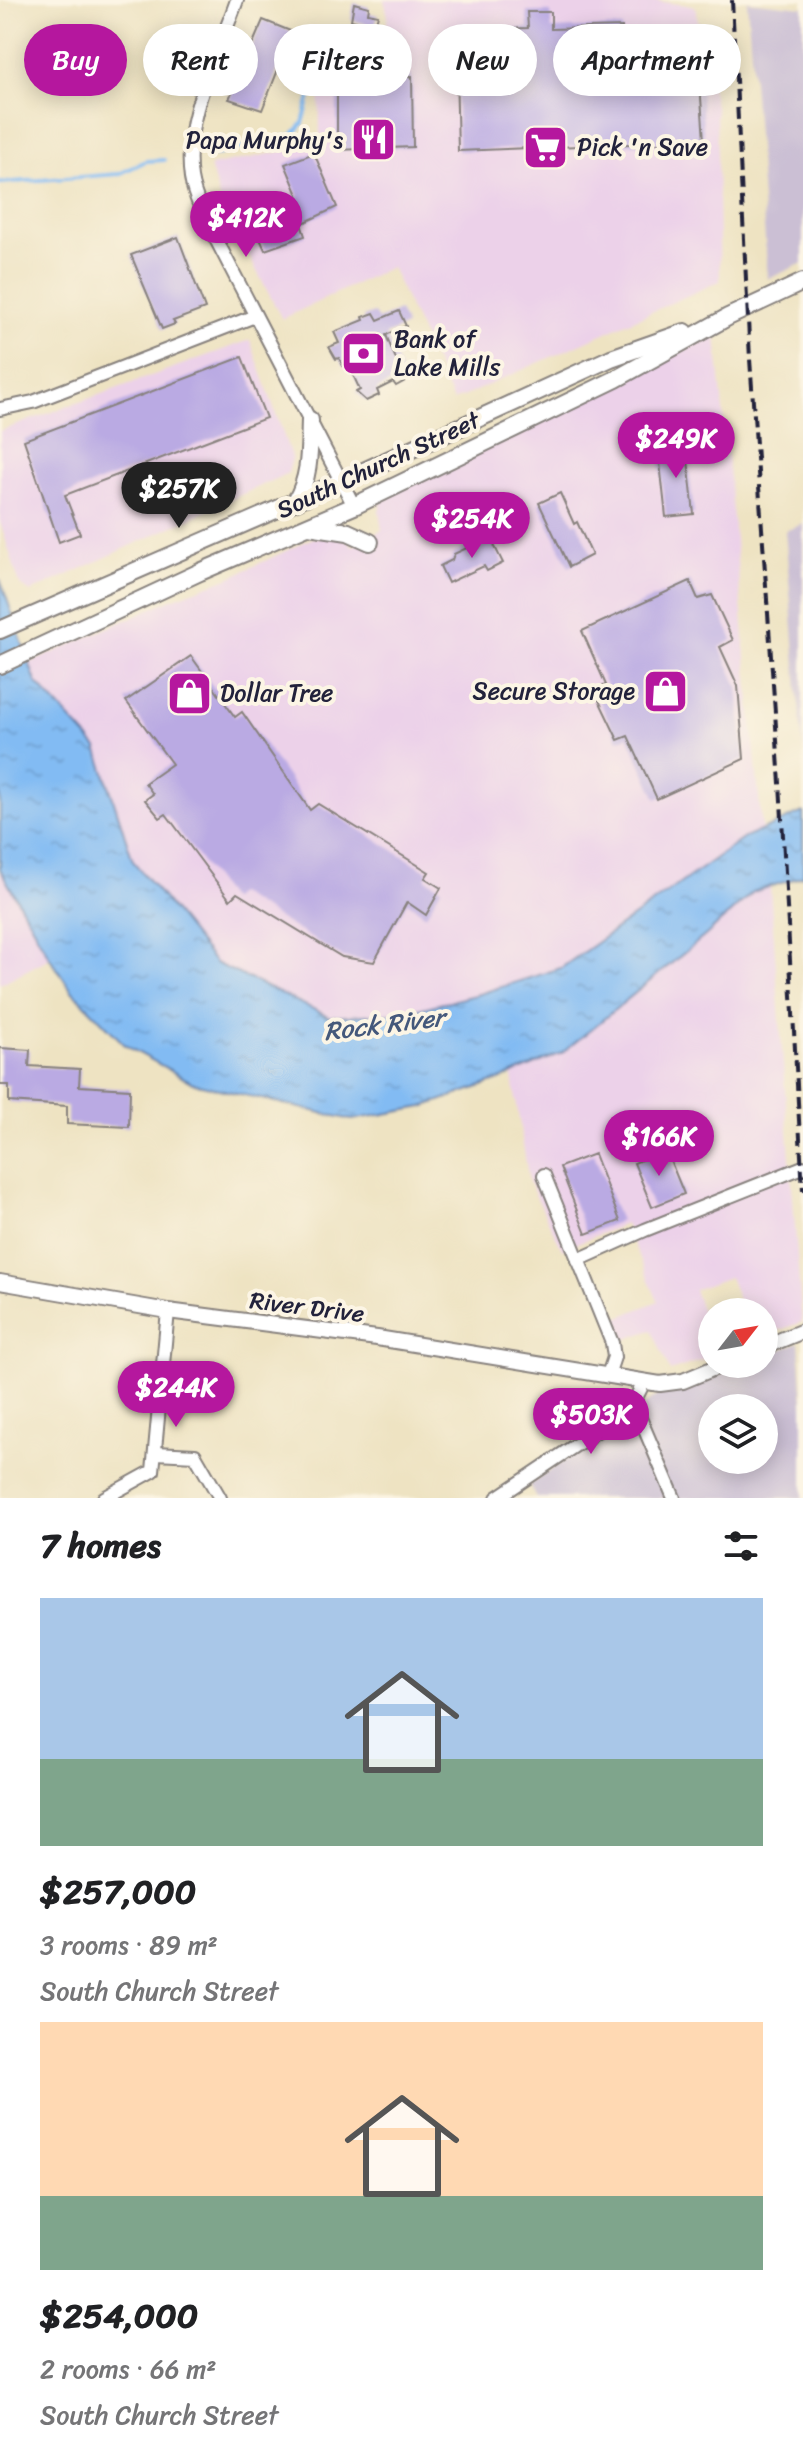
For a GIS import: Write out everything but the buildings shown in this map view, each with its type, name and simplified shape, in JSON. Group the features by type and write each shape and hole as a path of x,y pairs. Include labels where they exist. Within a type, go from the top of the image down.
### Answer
{"main road":[{"name":"South Church Street","path":"0,665 200,572 354,506 616,379 728,317 803,282"},
{"name":"South Church Street","path":"0,630 342,481 611,358 728,317"},
{"path":"296,501 304,487 309,465 310,420"},
{"path":"308,525 348,532 370,542"}],"street":[{"path":"237,0 199,106 190,146 194,191 354,506"},
{"path":"0,409 33,402 255,316"},
{"path":"578,1260 803,1167"},
{"path":"544,1175 612,1343 614,1357 608,1375"},
{"name":"River Drive","path":"0,1282 168,1311 377,1338 644,1382 671,1384 698,1374"},
{"path":"104,1498 153,1471 168,1311"},
{"path":"778,1341 803,1331"},
{"path":"497,1498 634,1404 644,1382"},
{"path":"634,1404 674,1498"},
{"path":"156,1453 195,1455 220,1498"}],"shaded area":[{"path":"384,0 647,0 695,6 699,24 553,24 553,96 713,96 716,111 720,281 453,401 391,267 282,319 220,201 210,166 320,144 320,96 412,96 412,24 386,24 388,16"},
{"path":"747,1 803,7 803,263 768,279"},
{"path":"716,335 762,830 744,838 561,968 479,994 403,1013 330,1017 215,963 133,861 97,748 36,682 30,663 172,599 233,576 313,538 331,535 345,538 353,546 382,530 379,511 382,500 409,483"},
{"path":"250,340 292,459 288,473 31,592 20,585 0,522 0,431"},
{"path":"803,524 803,752 785,531"},
{"path":"0,869 14,889 50,958 0,984"},
{"path":"770,887 802,1322 778,1331 778,1298 737,1298 729,1277 694,1290 698,1301 698,1362 670,1371 652,1330 621,1341 613,1320 658,1301 625,1224 562,1249 529,1182 512,1075 562,1053 706,935 753,892"},
{"path":"799,1342 803,1498 537,1498 529,1485 659,1395 686,1389 712,1378 778,1378 778,1351"}],"water":[{"name":"Rock River","path":"0,579 36,682 97,748 133,861 215,963 330,1017 403,1013 479,994 561,968 744,838 803,812 803,876 753,892 706,935 562,1053 423,1107 352,1120 193,1083 126,1046 72,991 0,869"}],"waterway":[{"path":"213,155 293,135 303,123 310,96"},
{"path":"0,183 119,174 146,161 164,160"}],"railway":[{"path":"732,0 750,359 780,783 803,1191"}],"place":[{"name":"Papa Murphy's","path":"374,140"},
{"name":"Pick 'n Save","path":"546,147"},
{"name":"Bank of Lake Mills","path":"363,353"},
{"name":"Secure Storage","path":"666,691"},
{"name":"Dollar Tree","path":"189,693"}]}
